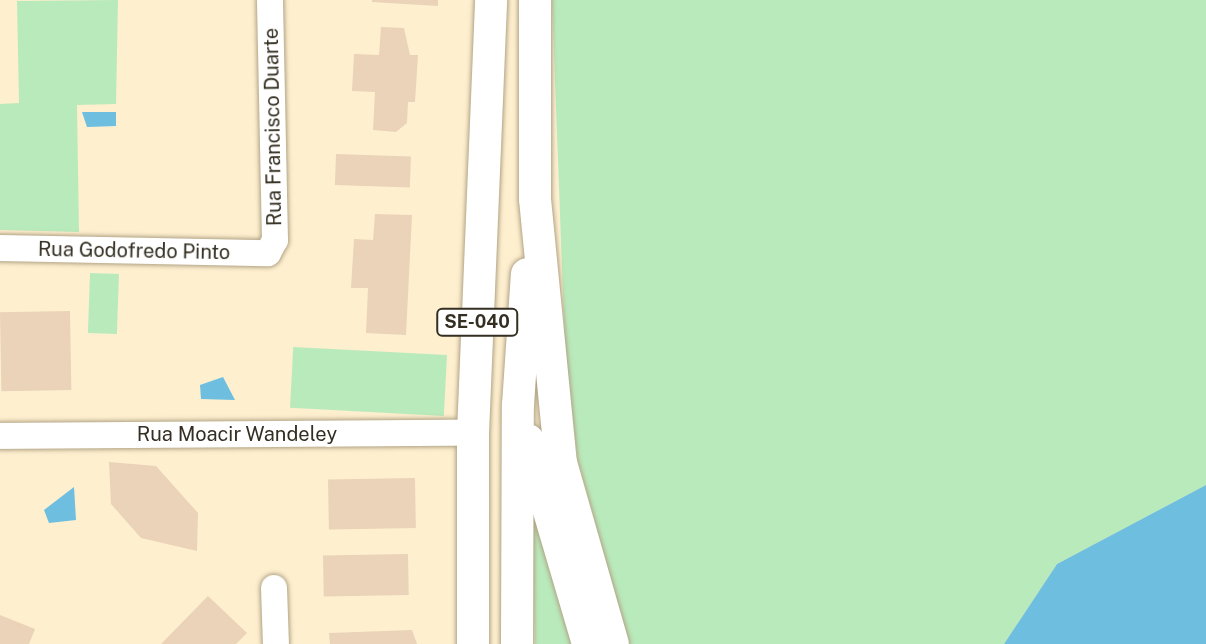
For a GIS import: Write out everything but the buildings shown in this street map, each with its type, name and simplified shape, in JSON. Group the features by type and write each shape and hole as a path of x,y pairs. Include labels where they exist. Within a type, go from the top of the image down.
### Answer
{"main road":[{"name":"SE-040","path":"473,644 473,433 491,0"},
{"name":"SE-040","path":"517,644 518,405 535,199 535,0"},
{"name":"SE-040","path":"535,199 561,463 613,644"},
{"path":"518,405 588,644"}],"street":[{"name":"Rua Francisco Duarte","path":"268,253 275,240 270,0"},
{"name":"Rua Godofredo Pinto","path":"0,248 268,253"},
{"name":"Rua Moacir Wandeley","path":"0,436 473,433"},
{"path":"274,588 276,644"}],"green space":[{"path":"118,0 116,104 77,105 79,232 0,230 0,104 19,103 17,1"},
{"path":"552,0 1206,0 1206,485 1057,564 1004,644 629,644 578,461 566,375"},
{"path":"90,273 119,274 117,334 88,333"},
{"path":"293,347 447,355 444,416 290,408"},
{"path":"532,505 577,644 535,644"}],"water":[{"path":"82,112 116,112 116,126 87,127"},
{"path":"223,377 235,400 201,399 200,385"},
{"path":"1206,485 1206,644 1004,644 1057,564"},
{"path":"74,487 76,520 49,523 44,510"}]}
